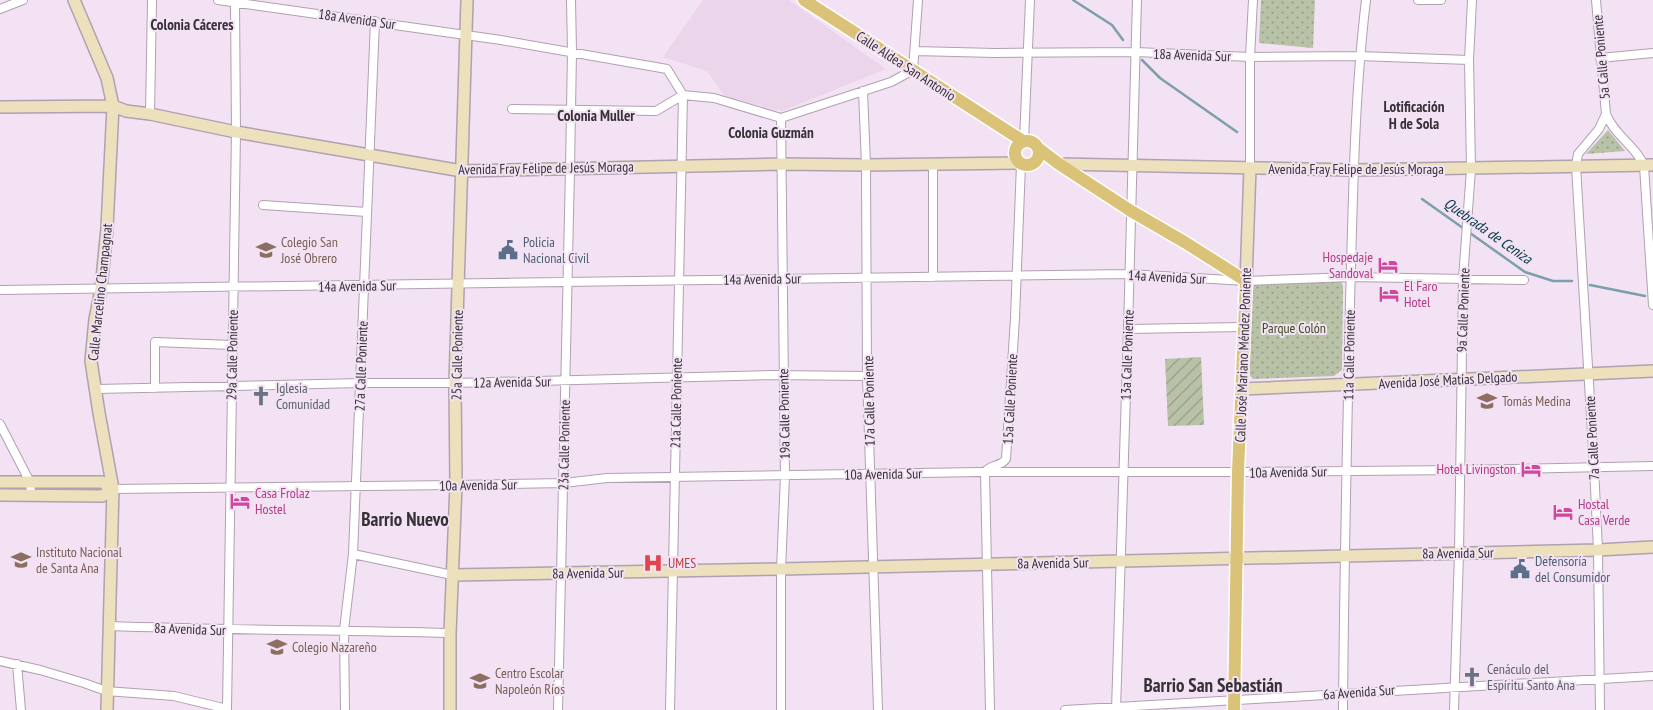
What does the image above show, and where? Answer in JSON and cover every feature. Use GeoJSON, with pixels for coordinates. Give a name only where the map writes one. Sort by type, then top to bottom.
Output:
{"type":"FeatureCollection","features":[{"type":"Feature","properties":{"kind":"main road","name":"Calle Aldea San Antonio"},"geometry":{"type":"LineString","coordinates":[[804,0],[1007,131],[1020,154]]}},
{"type":"Feature","properties":{"kind":"main road"},"geometry":{"type":"LineString","coordinates":[[1020,154],[1038,159],[1038,148],[1131,211],[1246,281]]}},
{"type":"Feature","properties":{"kind":"main road"},"geometry":{"type":"LineString","coordinates":[[1020,154],[1059,164]]}},
{"type":"Feature","properties":{"kind":"main road","name":"Calle José Mariano Méndez Poniente"},"geometry":{"type":"LineString","coordinates":[[1234,705],[1238,472],[1246,281]]}},
{"type":"Feature","properties":{"kind":"street"},"geometry":{"type":"LineString","coordinates":[[0,9],[12,2],[23,0]]}},
{"type":"Feature","properties":{"kind":"street","name":"Calle Marcelino Champagnat"},"geometry":{"type":"LineString","coordinates":[[74,0],[108,78],[113,106],[107,228],[92,350],[92,372],[112,490],[107,710]]}},
{"type":"Feature","properties":{"kind":"street"},"geometry":{"type":"LineString","coordinates":[[150,114],[152,0]]}},
{"type":"Feature","properties":{"kind":"street","name":"18a Avenida Sur"},"geometry":{"type":"LineString","coordinates":[[218,0],[375,21],[572,51],[667,69],[683,95]]}},
{"type":"Feature","properties":{"kind":"street","name":"25a Calle Poniente"},"geometry":{"type":"LineString","coordinates":[[450,710],[450,633],[456,485],[455,383],[467,0]]}},
{"type":"Feature","properties":{"kind":"street","name":"23a Calle Poniente"},"geometry":{"type":"LineString","coordinates":[[558,710],[570,170],[571,0]]}},
{"type":"Feature","properties":{"kind":"street"},"geometry":{"type":"LineString","coordinates":[[512,109],[656,112],[683,95],[714,98],[781,118],[891,82],[913,70],[918,0]]}},
{"type":"Feature","properties":{"kind":"street","name":"15a Calle Poniente"},"geometry":{"type":"LineString","coordinates":[[985,472],[987,468],[1003,463],[1006,459],[1016,276],[1020,154],[1029,52],[1030,0]]}},
{"type":"Feature","properties":{"kind":"street","name":"13a Calle Poniente"},"geometry":{"type":"LineString","coordinates":[[1116,709],[1137,0]]}},
{"type":"Feature","properties":{"kind":"street","name":"Calle José Mariano Méndez Poniente"},"geometry":{"type":"LineString","coordinates":[[1246,281],[1250,168],[1250,57],[1253,0]]}},
{"type":"Feature","properties":{"kind":"street","name":"11a Calle Poniente"},"geometry":{"type":"LineString","coordinates":[[1343,710],[1344,555],[1354,170],[1359,56],[1366,0]]}},
{"type":"Feature","properties":{"kind":"street"},"geometry":{"type":"LineString","coordinates":[[1419,0],[1442,0]]}},
{"type":"Feature","properties":{"kind":"street","name":"9a Calle Poniente"},"geometry":{"type":"LineString","coordinates":[[1454,710],[1459,553],[1463,279],[1471,169],[1469,60],[1472,0]]}},
{"type":"Feature","properties":{"kind":"street","name":"5a Calle Poniente"},"geometry":{"type":"LineString","coordinates":[[1596,0],[1606,114],[1613,128],[1649,166]]}},
{"type":"Feature","properties":{"kind":"street","name":"29a Calle Poniente"},"geometry":{"type":"LineString","coordinates":[[228,709],[236,132],[235,1]]}},
{"type":"Feature","properties":{"kind":"street","name":"27a Calle Poniente"},"geometry":{"type":"LineString","coordinates":[[345,710],[344,630],[353,554],[375,21]]}},
{"type":"Feature","properties":{"kind":"street","name":"18a Avenida Sur"},"geometry":{"type":"LineString","coordinates":[[915,51],[1136,52],[1250,57],[1359,56],[1469,60]]}},
{"type":"Feature","properties":{"kind":"street"},"geometry":{"type":"LineString","coordinates":[[1600,58],[1653,53]]}},
{"type":"Feature","properties":{"kind":"street","name":"17a Calle Poniente"},"geometry":{"type":"LineString","coordinates":[[863,91],[866,165],[872,567],[878,710]]}},
{"type":"Feature","properties":{"kind":"street","name":"21a Calle Poniente"},"geometry":{"type":"LineString","coordinates":[[670,710],[683,95]]}},
{"type":"Feature","properties":{"kind":"street","name":"Avenida Fray Felipe de Jesús Moraga"},"geometry":{"type":"LineString","coordinates":[[0,108],[113,106],[236,132],[462,171],[782,164],[866,165],[933,163],[1020,154]]}},
{"type":"Feature","properties":{"kind":"street","name":"5a Calle Poniente"},"geometry":{"type":"LineString","coordinates":[[1576,166],[1578,154],[1599,129],[1606,114]]}},
{"type":"Feature","properties":{"kind":"street","name":"19a Calle Poniente"},"geometry":{"type":"LineString","coordinates":[[781,118],[785,476],[781,570],[781,710]]}},
{"type":"Feature","properties":{"kind":"street"},"geometry":{"type":"LineString","coordinates":[[933,163],[933,277]]}},
{"type":"Feature","properties":{"kind":"street","name":"Avenida Fray Felipe de Jesús Moraga"},"geometry":{"type":"LineString","coordinates":[[1059,164],[1354,170],[1649,166]]}},
{"type":"Feature","properties":{"kind":"street","name":"7a Calle Poniente"},"geometry":{"type":"LineString","coordinates":[[1576,166],[1598,550],[1600,710]]}},
{"type":"Feature","properties":{"kind":"street"},"geometry":{"type":"LineString","coordinates":[[1649,166],[1653,305]]}},
{"type":"Feature","properties":{"kind":"street"},"geometry":{"type":"LineString","coordinates":[[263,205],[367,212]]}},
{"type":"Feature","properties":{"kind":"street","name":"14a Avenida Sur"},"geometry":{"type":"LineString","coordinates":[[0,290],[1129,274],[1246,281],[1351,277],[1524,280]]}},
{"type":"Feature","properties":{"kind":"street"},"geometry":{"type":"LineString","coordinates":[[1128,329],[1243,327]]}},
{"type":"Feature","properties":{"kind":"street"},"geometry":{"type":"LineString","coordinates":[[155,388],[155,342],[232,345]]}},
{"type":"Feature","properties":{"kind":"street","name":"Avenida José Matías Delgado"},"geometry":{"type":"LineString","coordinates":[[1242,389],[1653,371]]}},
{"type":"Feature","properties":{"kind":"street","name":"12a Avenida Sur"},"geometry":{"type":"LineString","coordinates":[[96,389],[360,383],[566,381],[784,375],[868,376]]}},
{"type":"Feature","properties":{"kind":"street"},"geometry":{"type":"LineString","coordinates":[[0,424],[30,482],[31,495]]}},
{"type":"Feature","properties":{"kind":"street","name":"10a Avenida Sur"},"geometry":{"type":"LineString","coordinates":[[112,490],[564,483],[607,478],[985,472],[1238,472],[1653,466]]}},
{"type":"Feature","properties":{"kind":"street"},"geometry":{"type":"LineString","coordinates":[[985,472],[990,710]]}},
{"type":"Feature","properties":{"kind":"street"},"geometry":{"type":"LineString","coordinates":[[0,482],[102,482],[112,490],[102,496],[0,495]]}},
{"type":"Feature","properties":{"kind":"street","name":"8a Avenida Sur"},"geometry":{"type":"LineString","coordinates":[[452,575],[781,570],[1598,550],[1653,547]]}},
{"type":"Feature","properties":{"kind":"street"},"geometry":{"type":"LineString","coordinates":[[353,554],[452,575]]}},
{"type":"Feature","properties":{"kind":"street","name":"8a Avenida Sur"},"geometry":{"type":"LineString","coordinates":[[109,626],[228,630],[344,630],[450,633]]}},
{"type":"Feature","properties":{"kind":"street"},"geometry":{"type":"LineString","coordinates":[[0,660],[84,682],[106,691],[174,696],[228,709]]}},
{"type":"Feature","properties":{"kind":"street"},"geometry":{"type":"LineString","coordinates":[[17,664],[21,710]]}},
{"type":"Feature","properties":{"kind":"street","name":"6a Avenida Sur"},"geometry":{"type":"LineString","coordinates":[[1065,710],[1234,705],[1343,693],[1653,676]]}},
{"type":"Feature","properties":{"kind":"shaded area"},"geometry":{"type":"Polygon","coordinates":[[[703,0],[789,0],[886,69],[782,111],[726,98],[707,71],[663,57],[703,0]]]}},
{"type":"Feature","properties":{"kind":"green space"},"geometry":{"type":"Polygon","coordinates":[[[1261,0],[1315,0],[1313,48],[1259,43],[1261,0]]]}},
{"type":"Feature","properties":{"kind":"green space"},"geometry":{"type":"Polygon","coordinates":[[[1608,130],[1625,151],[1586,154],[1608,130]]]}},
{"type":"Feature","properties":{"kind":"green space","name":"Parque Colón"},"geometry":{"type":"Polygon","coordinates":[[[1254,280],[1340,280],[1343,286],[1342,370],[1334,376],[1253,379],[1245,370],[1247,285],[1254,280]]]}},
{"type":"Feature","properties":{"kind":"green space"},"geometry":{"type":"Polygon","coordinates":[[[1201,357],[1204,425],[1168,426],[1165,359],[1201,357]]]}},
{"type":"Feature","properties":{"kind":"waterway","name":"Quebrada de Ceniza"},"geometry":{"type":"LineString","coordinates":[[1073,0],[1112,25],[1123,40]]}},
{"type":"Feature","properties":{"kind":"waterway","name":"Quebrada de Ceniza"},"geometry":{"type":"LineString","coordinates":[[1142,60],[1160,78],[1237,132]]}},
{"type":"Feature","properties":{"kind":"waterway","name":"Quebrada de Ceniza"},"geometry":{"type":"LineString","coordinates":[[1422,199],[1525,272],[1553,281],[1572,281]]}},
{"type":"Feature","properties":{"kind":"waterway","name":"Quebrada de Ceniza"},"geometry":{"type":"LineString","coordinates":[[1590,285],[1645,296]]}},
{"type":"Feature","properties":{"kind":"place","name":"Colegio San José Obrero"},"geometry":{"type":"Point","coordinates":[266,250]}},
{"type":"Feature","properties":{"kind":"place","name":"Policia Nacional Civil"},"geometry":{"type":"Point","coordinates":[508,250]}},
{"type":"Feature","properties":{"kind":"place","name":"Hospedaje Sandoval"},"geometry":{"type":"Point","coordinates":[1388,265]}},
{"type":"Feature","properties":{"kind":"place","name":"El Faro Hotel"},"geometry":{"type":"Point","coordinates":[1389,294]}},
{"type":"Feature","properties":{"kind":"place","name":"Iglesia Comunidad"},"geometry":{"type":"Point","coordinates":[261,396]}},
{"type":"Feature","properties":{"kind":"place","name":"Tomás Medina"},"geometry":{"type":"Point","coordinates":[1487,401]}},
{"type":"Feature","properties":{"kind":"place","name":"Hotel Livingston"},"geometry":{"type":"Point","coordinates":[1531,469]}},
{"type":"Feature","properties":{"kind":"place","name":"Casa Frolaz Hostel"},"geometry":{"type":"Point","coordinates":[240,501]}},
{"type":"Feature","properties":{"kind":"place","name":"Hostal Casa Verde"},"geometry":{"type":"Point","coordinates":[1563,512]}},
{"type":"Feature","properties":{"kind":"place","name":"Instituto Nacional de Santa Ana"},"geometry":{"type":"Point","coordinates":[21,560]}},
{"type":"Feature","properties":{"kind":"place","name":"UMES"},"geometry":{"type":"Point","coordinates":[653,563]}},
{"type":"Feature","properties":{"kind":"place","name":"Defensoría del Consumidor"},"geometry":{"type":"Point","coordinates":[1520,569]}},
{"type":"Feature","properties":{"kind":"place","name":"Colegio Nazareño"},"geometry":{"type":"Point","coordinates":[277,647]}},
{"type":"Feature","properties":{"kind":"place","name":"Cenáculo del Espíritu Santo Ana"},"geometry":{"type":"Point","coordinates":[1472,677]}},
{"type":"Feature","properties":{"kind":"place","name":"Centro Escolar Napoleón Ríos"},"geometry":{"type":"Point","coordinates":[480,681]}},
{"type":"Feature","properties":{"kind":"district","name":"Colonia Cáceres"},"geometry":{"type":"Point","coordinates":[192,25]}},
{"type":"Feature","properties":{"kind":"district","name":"Colonia Muller"},"geometry":{"type":"Point","coordinates":[596,116]}},
{"type":"Feature","properties":{"kind":"district","name":"Lotificación H de Sola"},"geometry":{"type":"Point","coordinates":[1414,116]}},
{"type":"Feature","properties":{"kind":"district","name":"Colonia Guzmán"},"geometry":{"type":"Point","coordinates":[771,133]}},
{"type":"Feature","properties":{"kind":"district","name":"Barrio Nuevo"},"geometry":{"type":"Point","coordinates":[405,519]}},
{"type":"Feature","properties":{"kind":"district","name":"Barrio San Sebastián"},"geometry":{"type":"Point","coordinates":[1213,685]}}]}
